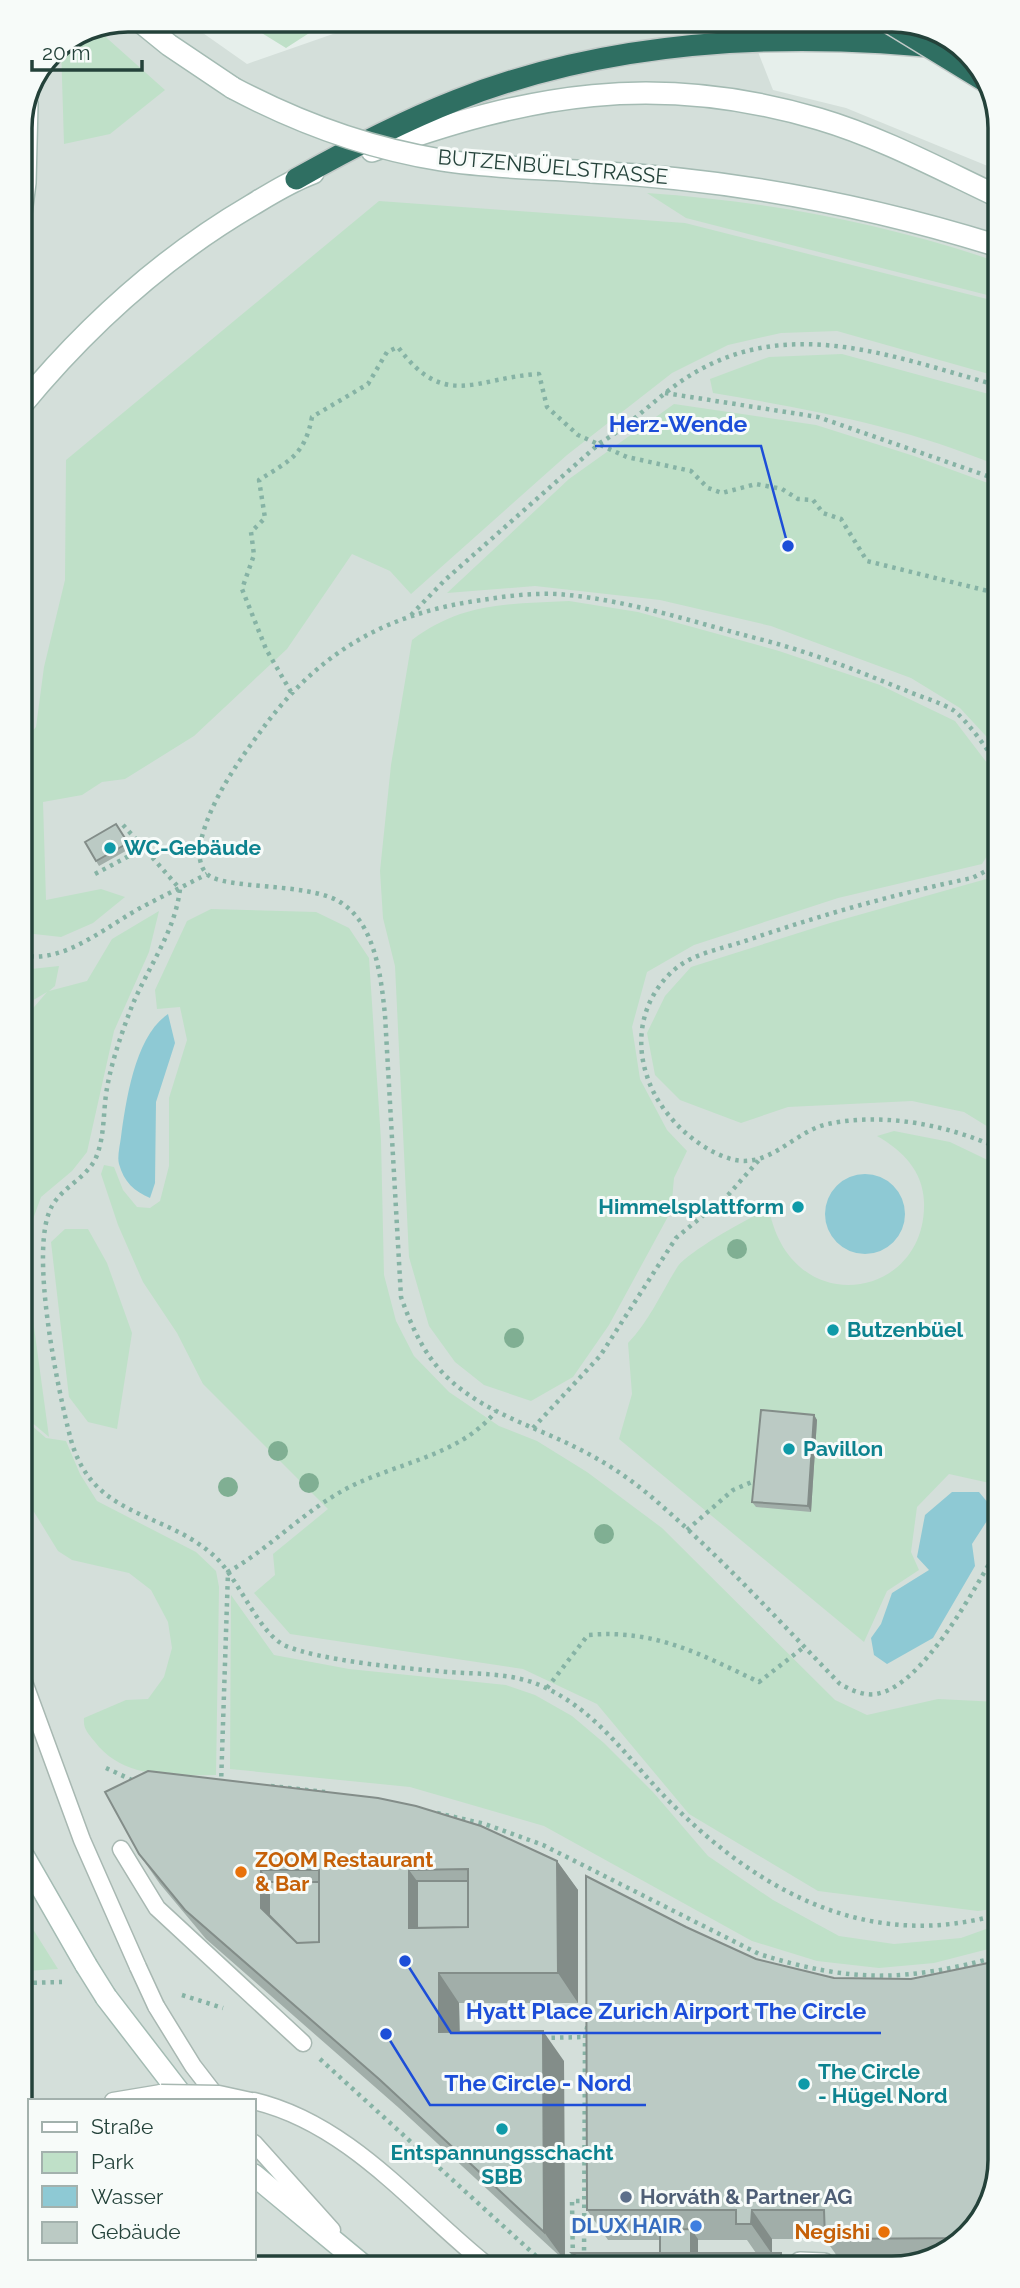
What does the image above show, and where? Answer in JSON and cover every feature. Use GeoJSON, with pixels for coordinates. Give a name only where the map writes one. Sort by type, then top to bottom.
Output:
{"type":"FeatureCollection","features":[{"type":"Feature","properties":{"kind":"highway"},"geometry":{"type":"LineString","coordinates":[[908,33],[971,72]]}},
{"type":"Feature","properties":{"kind":"highway"},"geometry":{"type":"LineString","coordinates":[[296,179],[405,121],[460,99],[555,70],[616,56],[703,46],[793,40],[861,40],[947,48]]}},
{"type":"Feature","properties":{"kind":"main road","name":"BUTZENBÜELSTRASSE"},"geometry":{"type":"LineString","coordinates":[[153,31],[198,66],[233,88],[327,131],[411,154],[456,161],[748,186],[859,208],[988,243]]}},
{"type":"Feature","properties":{"kind":"main road"},"geometry":{"type":"LineString","coordinates":[[32,394],[72,349],[141,284],[222,222],[296,179],[439,127],[518,105],[561,97],[658,93],[741,101],[820,119],[903,152],[988,192]]}},
{"type":"Feature","properties":{"kind":"main road"},"geometry":{"type":"LineString","coordinates":[[31,1871],[106,1997],[184,2099]]}},
{"type":"Feature","properties":{"kind":"main road"},"geometry":{"type":"LineString","coordinates":[[256,2177],[353,2256]]}},
{"type":"Feature","properties":{"kind":"lane"},"geometry":{"type":"LineString","coordinates":[[31,1702],[82,1840],[156,2006],[193,2066],[218,2099]]}},
{"type":"Feature","properties":{"kind":"lane"},"geometry":{"type":"LineString","coordinates":[[121,1849],[157,1908],[303,2043]]}},
{"type":"Feature","properties":{"kind":"lane"},"geometry":{"type":"LineString","coordinates":[[121,2099],[138,2095],[191,2092],[239,2099]]}},
{"type":"Feature","properties":{"kind":"lane"},"geometry":{"type":"LineString","coordinates":[[256,2102],[311,2122],[341,2139],[476,2256]]}},
{"type":"Feature","properties":{"kind":"lane"},"geometry":{"type":"LineString","coordinates":[[256,2145],[357,2256]]}},
{"type":"Feature","properties":{"kind":"path"},"geometry":{"type":"LineString","coordinates":[[410,616],[475,553],[600,443],[622,430],[664,393],[697,371],[733,356],[777,346],[818,343],[857,347],[988,383]]}},
{"type":"Feature","properties":{"kind":"path"},"geometry":{"type":"LineString","coordinates":[[291,692],[265,649],[242,589],[254,555],[251,532],[265,518],[259,480],[299,455],[309,433],[312,417],[368,384],[387,352],[398,347],[414,369],[452,386],[467,388],[514,375],[539,374],[547,407],[578,435],[627,457],[691,471],[708,488],[722,493],[756,484],[782,489],[798,499],[813,500],[823,513],[841,519],[867,561],[988,591]]}},
{"type":"Feature","properties":{"kind":"path"},"geometry":{"type":"LineString","coordinates":[[664,393],[818,417],[988,476]]}},
{"type":"Feature","properties":{"kind":"path"},"geometry":{"type":"LineString","coordinates":[[988,753],[955,711],[818,654],[626,605],[556,594],[510,596],[436,607],[410,616],[363,636],[323,662],[291,692],[245,752],[210,814],[199,847],[201,863],[207,874],[223,883],[254,884],[321,894],[349,909],[369,938],[382,987],[385,1015],[401,1297],[413,1331],[448,1379],[496,1411],[533,1427],[620,1473],[687,1530],[840,1684],[856,1692],[876,1694],[902,1684],[945,1633],[988,1565]]}},
{"type":"Feature","properties":{"kind":"path"},"geometry":{"type":"LineString","coordinates":[[123,825],[180,889],[177,914],[134,1003],[119,1043],[107,1088],[97,1156],[90,1168],[51,1206],[42,1230],[42,1259],[60,1394],[73,1446],[92,1483],[123,1507],[208,1550],[228,1572],[250,1608],[282,1645],[320,1654],[436,1671],[511,1676],[547,1688],[599,1722],[676,1808],[730,1855],[782,1891],[811,1906],[878,1922],[939,1926],[988,1916]]}},
{"type":"Feature","properties":{"kind":"path"},"geometry":{"type":"LineString","coordinates":[[94,874],[144,848]]}},
{"type":"Feature","properties":{"kind":"path"},"geometry":{"type":"LineString","coordinates":[[760,1159],[733,1160],[707,1149],[678,1125],[659,1100],[642,1063],[640,1040],[643,1015],[657,990],[674,970],[695,958],[823,915],[972,878],[988,870]]}},
{"type":"Feature","properties":{"kind":"path"},"geometry":{"type":"LineString","coordinates":[[32,956],[42,957],[96,938],[142,907],[207,874]]}},
{"type":"Feature","properties":{"kind":"path"},"geometry":{"type":"LineString","coordinates":[[533,1427],[600,1356],[676,1238],[729,1194],[760,1159],[826,1124],[874,1119],[962,1132],[988,1144]]}},
{"type":"Feature","properties":{"kind":"path"},"geometry":{"type":"LineString","coordinates":[[826,1124],[828,1132]]}},
{"type":"Feature","properties":{"kind":"path"},"geometry":{"type":"LineString","coordinates":[[228,1572],[251,1559],[336,1494],[383,1472],[455,1445],[478,1430],[496,1411]]}},
{"type":"Feature","properties":{"kind":"path"},"geometry":{"type":"LineString","coordinates":[[687,1530],[733,1490],[759,1479]]}},
{"type":"Feature","properties":{"kind":"path"},"geometry":{"type":"LineString","coordinates":[[221,1786],[228,1572]]}},
{"type":"Feature","properties":{"kind":"path"},"geometry":{"type":"LineString","coordinates":[[547,1688],[588,1634],[619,1632],[653,1637],[759,1682],[804,1647]]}},
{"type":"Feature","properties":{"kind":"path"},"geometry":{"type":"LineString","coordinates":[[106,1768],[142,1782]]}},
{"type":"Feature","properties":{"kind":"path"},"geometry":{"type":"LineString","coordinates":[[208,1786],[235,1786]]}},
{"type":"Feature","properties":{"kind":"path"},"geometry":{"type":"LineString","coordinates":[[263,1786],[335,1793]]}},
{"type":"Feature","properties":{"kind":"path"},"geometry":{"type":"LineString","coordinates":[[435,1812],[485,1824],[543,1845],[593,1867],[725,1938],[759,1954],[796,1965],[877,1977],[912,1976],[988,1959]]}},
{"type":"Feature","properties":{"kind":"path"},"geometry":{"type":"LineString","coordinates":[[593,1867],[593,1877]]}},
{"type":"Feature","properties":{"kind":"path"},"geometry":{"type":"LineString","coordinates":[[584,2256],[584,2037],[590,2013]]}},
{"type":"Feature","properties":{"kind":"path"},"geometry":{"type":"LineString","coordinates":[[529,2038],[584,2037]]}},
{"type":"Feature","properties":{"kind":"path"},"geometry":{"type":"LineString","coordinates":[[303,2043],[536,2256]]}},
{"type":"Feature","properties":{"kind":"path"},"geometry":{"type":"LineString","coordinates":[[573,2256],[572,2201],[583,2201]]}},
{"type":"Feature","properties":{"kind":"shaded area"},"geometry":{"type":"Polygon","coordinates":[[[127,31],[200,31],[247,64],[341,31],[750,32],[773,90],[846,108],[988,166],[988,2173],[983,2192],[965,2224],[951,2237],[935,2247],[905,2256],[256,2256],[256,2099],[31,2099],[32,121],[35,102],[41,85],[64,55],[79,44],[96,37],[127,31]]]}},
{"type":"Feature","properties":{"kind":"green space"},"geometry":{"type":"Polygon","coordinates":[[[259,31],[312,31],[286,48],[259,31]]]}},
{"type":"Feature","properties":{"kind":"green space"},"geometry":{"type":"Polygon","coordinates":[[[103,35],[165,90],[110,134],[64,144],[61,58],[79,44],[103,35]]]}},
{"type":"Feature","properties":{"kind":"green space"},"geometry":{"type":"Polygon","coordinates":[[[647,193],[779,208],[867,225],[953,247],[988,259],[988,295],[686,218],[647,193]]]}},
{"type":"Feature","properties":{"kind":"green space"},"geometry":{"type":"Polygon","coordinates":[[[379,201],[685,223],[988,299],[988,374],[837,331],[781,333],[728,345],[672,373],[567,455],[411,594],[390,571],[352,554],[287,649],[194,736],[125,779],[102,782],[82,795],[43,802],[46,900],[101,889],[125,897],[93,923],[61,937],[32,934],[32,732],[36,727],[44,667],[65,580],[66,460],[379,201]]]}},
{"type":"Feature","properties":{"kind":"green space"},"geometry":{"type":"Polygon","coordinates":[[[842,354],[988,394],[988,462],[927,440],[857,421],[713,393],[710,379],[769,357],[842,354]]]}},
{"type":"Feature","properties":{"kind":"green space"},"geometry":{"type":"Polygon","coordinates":[[[674,404],[816,425],[988,483],[988,738],[960,708],[911,678],[771,626],[660,600],[535,586],[447,593],[569,479],[674,404]]]}},
{"type":"Feature","properties":{"kind":"green space"},"geometry":{"type":"Polygon","coordinates":[[[569,601],[638,612],[779,651],[880,685],[955,721],[988,764],[988,854],[982,864],[838,898],[694,945],[647,972],[632,1027],[640,1079],[667,1130],[687,1151],[674,1178],[671,1211],[609,1325],[573,1377],[531,1401],[484,1385],[455,1362],[429,1326],[409,1257],[395,966],[383,918],[380,871],[391,765],[412,640],[449,618],[486,607],[569,601]]]}},
{"type":"Feature","properties":{"kind":"green space"},"geometry":{"type":"Polygon","coordinates":[[[988,879],[988,1127],[964,1112],[912,1101],[788,1107],[741,1123],[680,1100],[655,1075],[647,1033],[665,996],[691,967],[830,923],[988,879]]]}},
{"type":"Feature","properties":{"kind":"green space"},"geometry":{"type":"Polygon","coordinates":[[[211,909],[316,912],[349,928],[369,958],[381,1140],[384,1275],[396,1321],[414,1356],[449,1392],[499,1426],[537,1441],[587,1472],[662,1528],[835,1700],[867,1715],[938,1699],[988,1701],[988,1909],[978,1911],[818,1891],[689,1814],[597,1704],[523,1669],[290,1634],[254,1593],[275,1575],[273,1554],[328,1509],[203,1384],[177,1333],[143,1282],[118,1225],[101,1174],[104,1165],[114,1167],[123,1190],[137,1207],[150,1208],[160,1201],[169,1166],[169,1098],[187,1040],[180,1007],[157,1009],[155,990],[187,921],[211,909]]]}},
{"type":"Feature","properties":{"kind":"green space"},"geometry":{"type":"Polygon","coordinates":[[[159,911],[149,952],[114,1031],[87,1152],[72,1171],[41,1197],[31,1223],[32,1010],[47,992],[32,1001],[32,969],[59,966],[55,986],[49,991],[87,981],[112,939],[159,911]]]}},
{"type":"Feature","properties":{"kind":"green space"},"geometry":{"type":"Polygon","coordinates":[[[894,1131],[950,1142],[988,1160],[988,1483],[949,1474],[917,1507],[911,1552],[919,1570],[887,1591],[864,1642],[619,1439],[632,1394],[628,1343],[649,1316],[678,1266],[707,1243],[769,1209],[782,1245],[803,1269],[829,1282],[856,1285],[882,1277],[904,1260],[919,1235],[923,1191],[910,1163],[895,1148],[877,1136],[894,1131]]]}},
{"type":"Feature","properties":{"kind":"green space"},"geometry":{"type":"Polygon","coordinates":[[[65,1229],[88,1229],[107,1263],[132,1333],[117,1429],[88,1422],[69,1397],[51,1242],[65,1229]]]}},
{"type":"Feature","properties":{"kind":"green space"},"geometry":{"type":"Polygon","coordinates":[[[31,1308],[49,1437],[31,1422],[31,1308]]]}},
{"type":"Feature","properties":{"kind":"green space"},"geometry":{"type":"Polygon","coordinates":[[[31,1425],[46,1438],[66,1441],[80,1474],[97,1501],[196,1552],[216,1571],[219,1587],[216,1775],[166,1775],[134,1769],[106,1754],[86,1731],[84,1718],[126,1700],[148,1699],[164,1677],[172,1648],[168,1622],[151,1590],[129,1573],[72,1560],[58,1551],[31,1508],[31,1425]]]}},
{"type":"Feature","properties":{"kind":"green space"},"geometry":{"type":"Polygon","coordinates":[[[231,1595],[274,1655],[349,1669],[506,1685],[535,1695],[572,1716],[604,1743],[653,1792],[708,1856],[773,1900],[839,1936],[894,1944],[961,1938],[988,1928],[988,1949],[934,1963],[879,1968],[817,1961],[752,1941],[544,1826],[410,1787],[230,1769],[231,1595]]]}},
{"type":"Feature","properties":{"kind":"green space"},"geometry":{"type":"Polygon","coordinates":[[[31,1926],[58,1969],[31,1971],[31,1926]]]}},
{"type":"Feature","properties":{"kind":"water"},"geometry":{"type":"Polygon","coordinates":[[[168,1014],[175,1043],[156,1102],[155,1183],[150,1198],[134,1189],[127,1181],[119,1164],[118,1154],[129,1088],[140,1053],[147,1037],[168,1014]]]}},
{"type":"Feature","properties":{"kind":"water"},"geometry":{"type":"Polygon","coordinates":[[[857,1174],[873,1174],[894,1185],[905,1206],[905,1222],[894,1243],[873,1254],[857,1254],[843,1248],[831,1236],[825,1222],[825,1206],[831,1192],[843,1180],[857,1174]]]}},
{"type":"Feature","properties":{"kind":"water"},"geometry":{"type":"Polygon","coordinates":[[[952,1492],[979,1492],[988,1503],[988,1519],[972,1544],[975,1566],[933,1638],[887,1664],[874,1655],[871,1638],[881,1624],[892,1593],[929,1570],[917,1557],[925,1515],[952,1492]]]}},
{"type":"Feature","properties":{"kind":"building","name":"WC-Gebäude"},"geometry":{"type":"Polygon","coordinates":[[[116,824],[128,843],[96,861],[85,842],[116,824]]]}},
{"type":"Feature","properties":{"kind":"building","name":"Pavillon"},"geometry":{"type":"Polygon","coordinates":[[[761,1410],[814,1415],[808,1506],[752,1502],[761,1410]]]}},
{"type":"Feature","properties":{"kind":"building"},"geometry":{"type":"Polygon","coordinates":[[[148,1771],[378,1798],[416,1806],[481,1826],[557,1861],[558,1973],[439,1973],[439,2032],[543,2031],[544,2232],[379,2079],[185,1910],[139,1854],[105,1792],[148,1771]],[[468,1869],[409,1870],[409,1928],[468,1927],[468,1869]],[[261,1870],[261,1908],[297,1943],[319,1942],[319,1870],[261,1870]]]}},
{"type":"Feature","properties":{"kind":"building","name":"The Circle - Hügel Nord"},"geometry":{"type":"Polygon","coordinates":[[[586,1876],[756,1959],[834,1978],[911,1979],[988,1963],[988,2173],[979,2203],[965,2224],[949,2238],[825,2239],[824,2210],[752,2210],[751,2224],[736,2224],[736,2210],[587,2210],[586,1876]]]}},
{"type":"Feature","properties":{"kind":"building"},"geometry":{"type":"Polygon","coordinates":[[[417,1881],[468,1881],[468,1927],[417,1928],[417,1881]]]}},
{"type":"Feature","properties":{"kind":"building"},"geometry":{"type":"Polygon","coordinates":[[[269,1882],[319,1882],[319,1942],[297,1943],[269,1915],[269,1882]]]}},
{"type":"Feature","properties":{"kind":"building"},"geometry":{"type":"Polygon","coordinates":[[[691,2229],[691,2253],[660,2253],[660,2230],[691,2229]]]}},
{"type":"Feature","properties":{"kind":"building"},"geometry":{"type":"Polygon","coordinates":[[[572,2253],[781,2253],[781,2256],[576,2256],[572,2253]]]}},
{"type":"Feature","properties":{"kind":"place","name":"Herz-Wende"},"geometry":{"type":"Point","coordinates":[788,546]}},
{"type":"Feature","properties":{"kind":"place","name":"WC-Gebäude"},"geometry":{"type":"Point","coordinates":[110,848]}},
{"type":"Feature","properties":{"kind":"place","name":"Himmelsplattform"},"geometry":{"type":"Point","coordinates":[798,1207]}},
{"type":"Feature","properties":{"kind":"place","name":"Butzenbüel"},"geometry":{"type":"Point","coordinates":[833,1330]}},
{"type":"Feature","properties":{"kind":"place","name":"Pavillon"},"geometry":{"type":"Point","coordinates":[789,1449]}},
{"type":"Feature","properties":{"kind":"place","name":"ZOOM Restaurant & Bar"},"geometry":{"type":"Point","coordinates":[241,1872]}},
{"type":"Feature","properties":{"kind":"place","name":"Hyatt Place Zurich Airport The Circle"},"geometry":{"type":"Point","coordinates":[405,1961]}},
{"type":"Feature","properties":{"kind":"place","name":"The Circle - Nord"},"geometry":{"type":"Point","coordinates":[386,2034]}},
{"type":"Feature","properties":{"kind":"place","name":"The Circle - Hügel Nord"},"geometry":{"type":"Point","coordinates":[804,2084]}},
{"type":"Feature","properties":{"kind":"place","name":"Entspannungsschacht SBB"},"geometry":{"type":"Point","coordinates":[502,2129]}},
{"type":"Feature","properties":{"kind":"place","name":"Horváth & Partner AG"},"geometry":{"type":"Point","coordinates":[626,2197]}},
{"type":"Feature","properties":{"kind":"place","name":"DLUX HAIR"},"geometry":{"type":"Point","coordinates":[696,2226]}},
{"type":"Feature","properties":{"kind":"place","name":"Negishi"},"geometry":{"type":"Point","coordinates":[884,2232]}}]}
